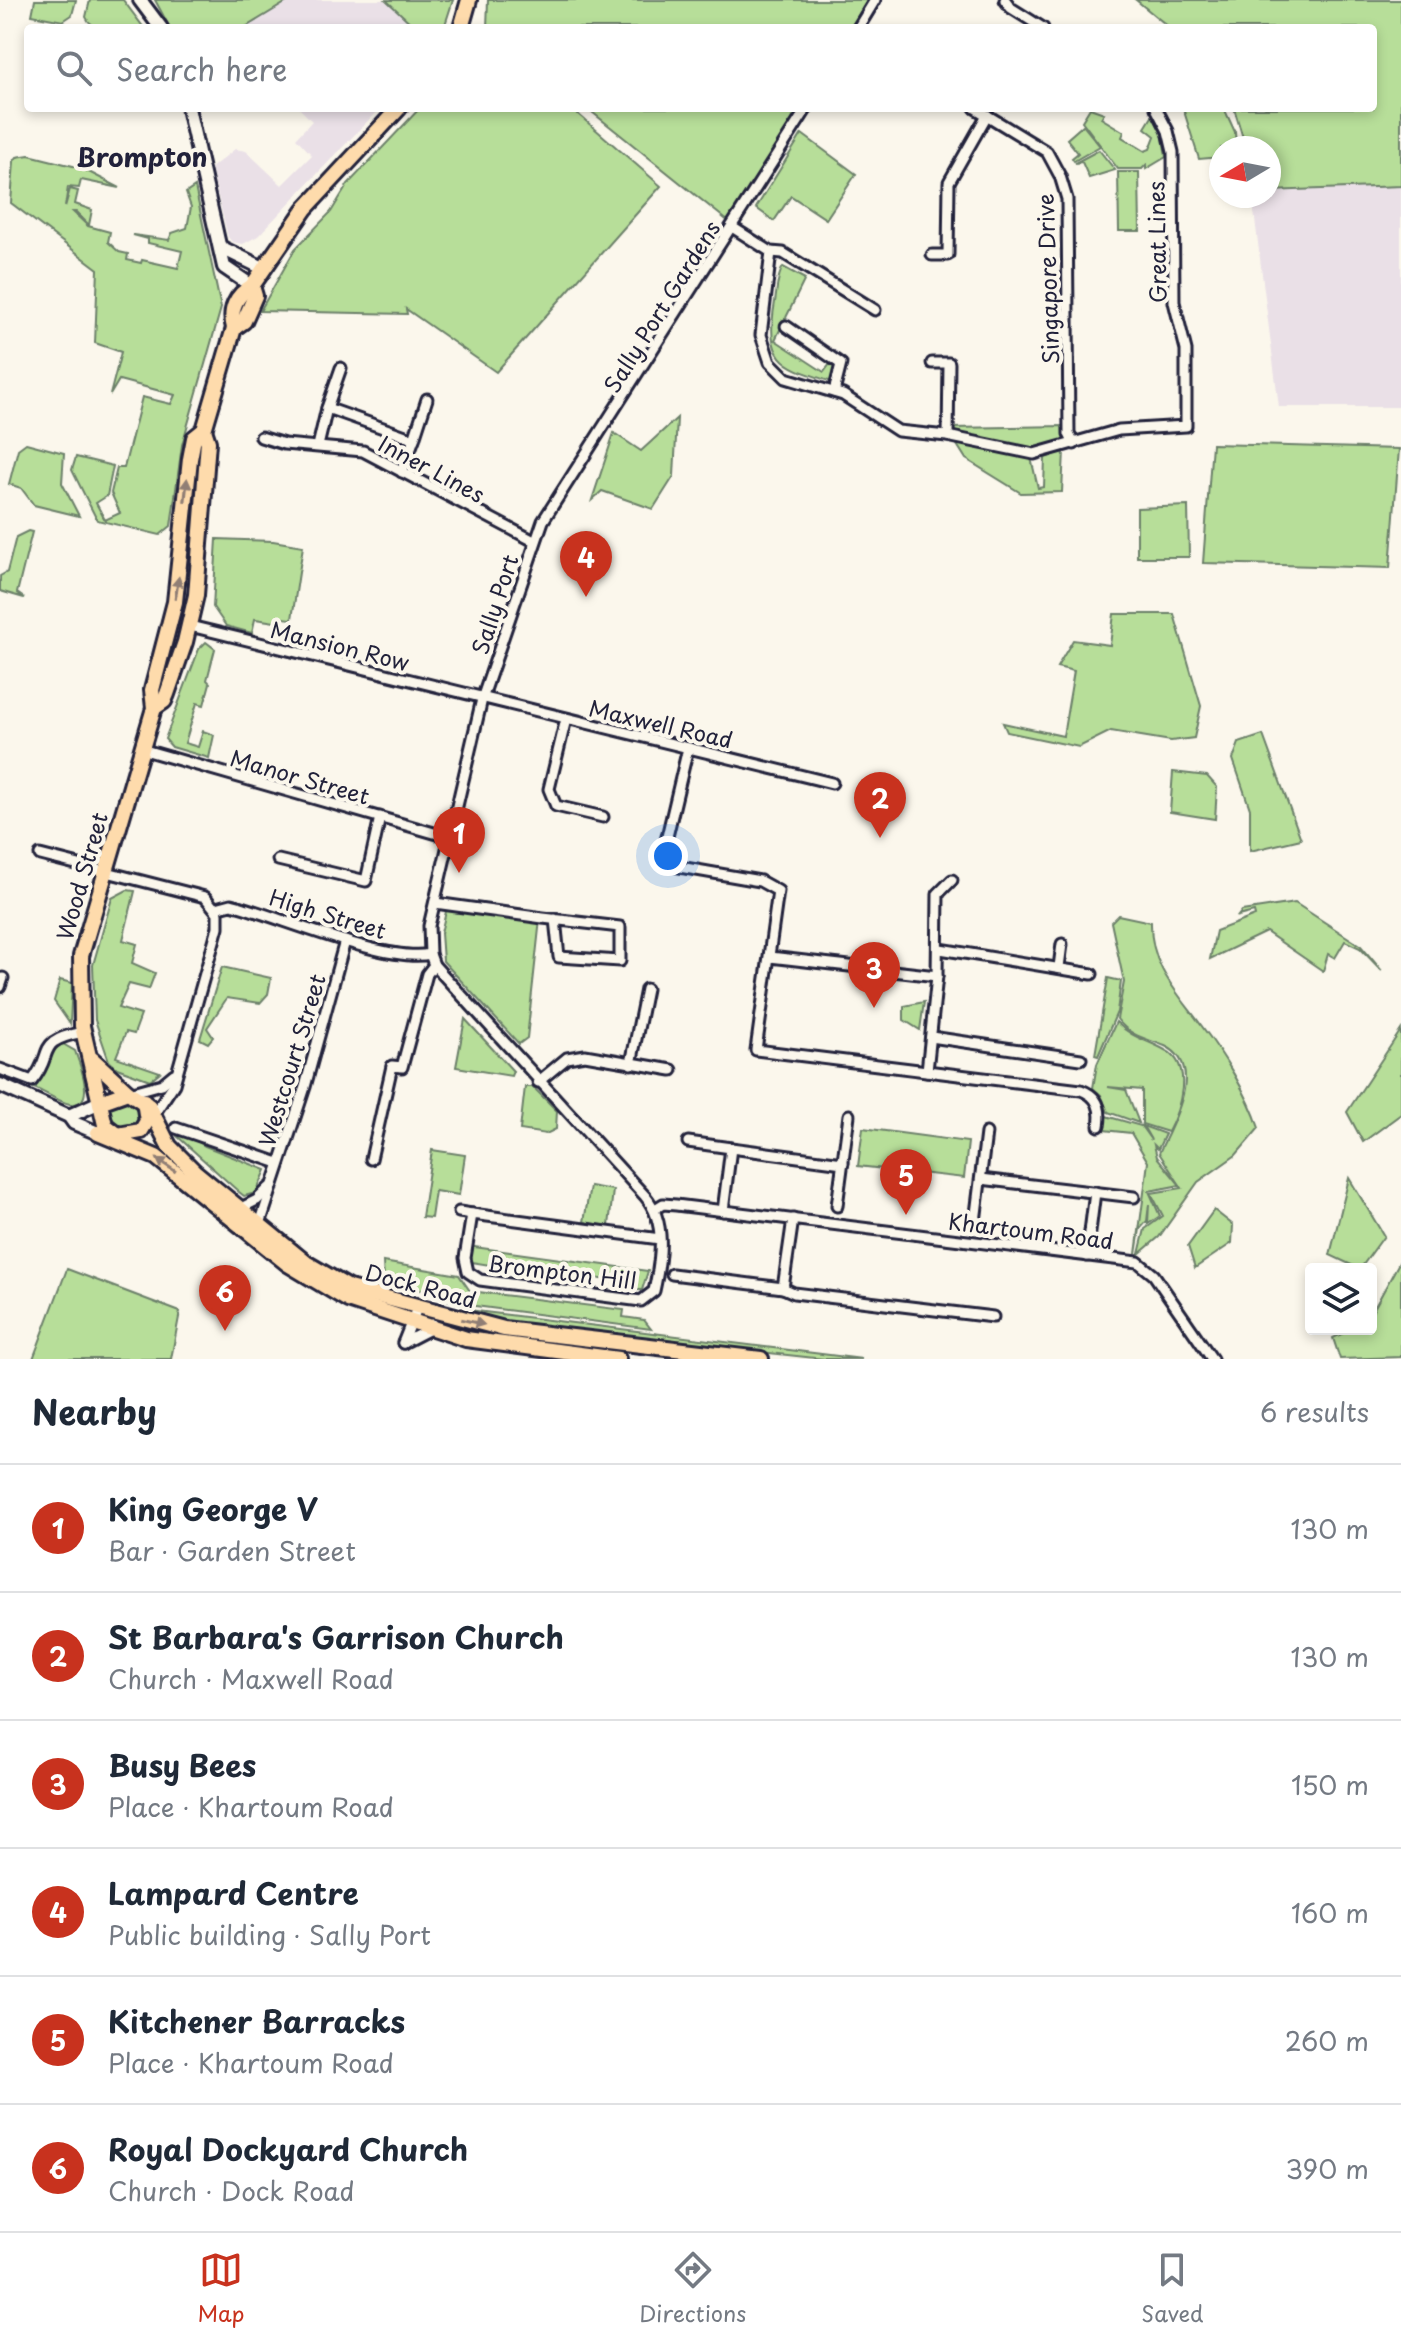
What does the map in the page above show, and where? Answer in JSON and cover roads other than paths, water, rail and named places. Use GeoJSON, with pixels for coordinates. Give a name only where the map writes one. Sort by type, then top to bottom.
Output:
{"type":"FeatureCollection","features":[{"type":"Feature","properties":{"kind":"main road"},"geometry":{"type":"LineString","coordinates":[[140,0],[158,24]]}},
{"type":"Feature","properties":{"kind":"main road"},"geometry":{"type":"LineString","coordinates":[[462,24],[469,0]]}},
{"type":"Feature","properties":{"kind":"main road"},"geometry":{"type":"LineString","coordinates":[[189,112],[224,267],[252,286]]}},
{"type":"Feature","properties":{"kind":"main road","name":"Wood Street"},"geometry":{"type":"LineString","coordinates":[[154,708],[164,701],[190,626],[201,556],[208,442],[204,430],[234,328],[231,316],[240,293],[252,286],[305,209],[395,112]]}},
{"type":"Feature","properties":{"kind":"main road"},"geometry":{"type":"LineString","coordinates":[[220,247],[263,268]]}},
{"type":"Feature","properties":{"kind":"main road","name":"Wood Street"},"geometry":{"type":"LineString","coordinates":[[135,1095],[92,1059],[83,1032],[81,956],[154,708],[152,690],[171,622],[182,555],[188,471],[194,438],[204,430]]}},
{"type":"Feature","properties":{"kind":"main road"},"geometry":{"type":"LineString","coordinates":[[182,555],[201,556]]}},
{"type":"Feature","properties":{"kind":"main road"},"geometry":{"type":"LineString","coordinates":[[171,622],[190,626]]}},
{"type":"Feature","properties":{"kind":"main road","name":"Wood Street"},"geometry":{"type":"LineString","coordinates":[[92,1059],[89,1065],[110,1134]]}},
{"type":"Feature","properties":{"kind":"main road","name":"Dock Road"},"geometry":{"type":"LineString","coordinates":[[0,1085],[69,1116],[74,1123],[110,1134],[172,1168],[247,1232],[318,1285],[361,1306],[466,1339],[618,1359]]}},
{"type":"Feature","properties":{"kind":"main road"},"geometry":{"type":"LineString","coordinates":[[69,1116],[100,1102],[135,1095],[145,1127],[138,1132],[110,1134]]}},
{"type":"Feature","properties":{"kind":"main road","name":"Dock Road"},"geometry":{"type":"LineString","coordinates":[[135,1095],[154,1114],[175,1153],[259,1227],[331,1280],[435,1313],[533,1334],[761,1359]]}},
{"type":"Feature","properties":{"kind":"main road","name":"Dock Road"},"geometry":{"type":"LineString","coordinates":[[110,1134],[135,1147]]}},
{"type":"Feature","properties":{"kind":"street"},"geometry":{"type":"LineString","coordinates":[[860,24],[875,0]]}},
{"type":"Feature","properties":{"kind":"street"},"geometry":{"type":"LineString","coordinates":[[1005,0],[1023,21],[1032,24]]}},
{"type":"Feature","properties":{"kind":"street","name":"Sally Port Gardens"},"geometry":{"type":"LineString","coordinates":[[543,521],[804,112]]}},
{"type":"Feature","properties":{"kind":"street","name":"Singapore Drive"},"geometry":{"type":"LineString","coordinates":[[982,112],[1047,152],[1060,176],[1067,199],[1069,436],[1074,444]]}},
{"type":"Feature","properties":{"kind":"street","name":"Great Lines"},"geometry":{"type":"LineString","coordinates":[[1074,444],[1123,429],[1186,426],[1186,350],[1174,302],[1173,150],[1158,112]]}},
{"type":"Feature","properties":{"kind":"street"},"geometry":{"type":"LineString","coordinates":[[932,255],[948,255],[950,180],[987,115]]}},
{"type":"Feature","properties":{"kind":"street"},"geometry":{"type":"LineString","coordinates":[[732,227],[771,252],[783,253],[875,310]]}},
{"type":"Feature","properties":{"kind":"street"},"geometry":{"type":"LineString","coordinates":[[771,252],[761,335],[765,353],[786,378],[834,392],[900,432],[948,436],[1027,454],[1048,452],[1074,444]]}},
{"type":"Feature","properties":{"kind":"street"},"geometry":{"type":"LineString","coordinates":[[786,326],[841,364],[834,392]]}},
{"type":"Feature","properties":{"kind":"street"},"geometry":{"type":"LineString","coordinates":[[932,363],[954,363],[948,436]]}},
{"type":"Feature","properties":{"kind":"street"},"geometry":{"type":"LineString","coordinates":[[318,446],[341,368]]}},
{"type":"Feature","properties":{"kind":"street"},"geometry":{"type":"LineString","coordinates":[[402,472],[427,399]]}},
{"type":"Feature","properties":{"kind":"street"},"geometry":{"type":"LineString","coordinates":[[327,408],[414,439]]}},
{"type":"Feature","properties":{"kind":"street","name":"Inner Lines"},"geometry":{"type":"LineString","coordinates":[[261,437],[284,444],[363,451],[534,541]]}},
{"type":"Feature","properties":{"kind":"street","name":"Sally Port"},"geometry":{"type":"LineString","coordinates":[[430,954],[429,926],[482,699],[543,521]]}},
{"type":"Feature","properties":{"kind":"street","name":"Mansion Row"},"geometry":{"type":"LineString","coordinates":[[190,626],[482,699]]}},
{"type":"Feature","properties":{"kind":"street","name":"Maxwell Road"},"geometry":{"type":"LineString","coordinates":[[482,699],[832,783]]}},
{"type":"Feature","properties":{"kind":"street"},"geometry":{"type":"LineString","coordinates":[[566,719],[549,789],[556,806],[603,817]]}},
{"type":"Feature","properties":{"kind":"street"},"geometry":{"type":"LineString","coordinates":[[688,748],[666,841],[667,863],[673,868],[773,886],[778,891],[756,1050],[1084,1091],[1099,1107],[1099,1126]]}},
{"type":"Feature","properties":{"kind":"street","name":"Manor Street"},"geometry":{"type":"LineString","coordinates":[[141,749],[448,837]]}},
{"type":"Feature","properties":{"kind":"street"},"geometry":{"type":"LineString","coordinates":[[278,860],[366,881],[380,817]]}},
{"type":"Feature","properties":{"kind":"street"},"geometry":{"type":"LineString","coordinates":[[40,855],[205,897],[216,908],[218,927],[174,1074],[174,1084],[154,1114]]}},
{"type":"Feature","properties":{"kind":"street"},"geometry":{"type":"LineString","coordinates":[[927,1071],[940,949],[938,894],[952,880]]}},
{"type":"Feature","properties":{"kind":"street"},"geometry":{"type":"LineString","coordinates":[[435,903],[620,927],[620,961],[559,957],[555,919]]}},
{"type":"Feature","properties":{"kind":"street","name":"High Street"},"geometry":{"type":"LineString","coordinates":[[216,908],[231,904],[270,914],[345,941],[411,955],[430,954]]}},
{"type":"Feature","properties":{"kind":"street","name":"Westcourt Street"},"geometry":{"type":"LineString","coordinates":[[259,1227],[269,1188],[305,1087],[345,941]]}},
{"type":"Feature","properties":{"kind":"street"},"geometry":{"type":"LineString","coordinates":[[1059,967],[1062,944]]}},
{"type":"Feature","properties":{"kind":"street"},"geometry":{"type":"LineString","coordinates":[[940,949],[1092,974]]}},
{"type":"Feature","properties":{"kind":"street"},"geometry":{"type":"LineString","coordinates":[[430,954],[434,965],[655,1209]]}},
{"type":"Feature","properties":{"kind":"street"},"geometry":{"type":"LineString","coordinates":[[770,957],[937,976]]}},
{"type":"Feature","properties":{"kind":"street"},"geometry":{"type":"LineString","coordinates":[[371,1159],[392,1066],[402,1067],[427,974],[434,965]]}},
{"type":"Feature","properties":{"kind":"street"},"geometry":{"type":"LineString","coordinates":[[631,1064],[646,989]]}},
{"type":"Feature","properties":{"kind":"street"},"geometry":{"type":"LineString","coordinates":[[0,1069],[32,1081],[50,1044],[59,1037],[83,1032]]}},
{"type":"Feature","properties":{"kind":"street"},"geometry":{"type":"LineString","coordinates":[[931,1037],[1081,1059]]}},
{"type":"Feature","properties":{"kind":"street"},"geometry":{"type":"LineString","coordinates":[[538,1082],[567,1058],[585,1055],[672,1070]]}},
{"type":"Feature","properties":{"kind":"street"},"geometry":{"type":"LineString","coordinates":[[135,1095],[159,1085],[174,1074]]}},
{"type":"Feature","properties":{"kind":"street"},"geometry":{"type":"LineString","coordinates":[[837,1206],[849,1115]]}},
{"type":"Feature","properties":{"kind":"street"},"geometry":{"type":"LineString","coordinates":[[176,1128],[279,1163]]}},
{"type":"Feature","properties":{"kind":"street"},"geometry":{"type":"LineString","coordinates":[[975,1222],[986,1133]]}},
{"type":"Feature","properties":{"kind":"street"},"geometry":{"type":"LineString","coordinates":[[688,1142],[843,1163]]}},
{"type":"Feature","properties":{"kind":"street"},"geometry":{"type":"LineString","coordinates":[[723,1211],[731,1148]]}},
{"type":"Feature","properties":{"kind":"street"},"geometry":{"type":"LineString","coordinates":[[981,1179],[1134,1197]]}},
{"type":"Feature","properties":{"kind":"street"},"geometry":{"type":"LineString","coordinates":[[239,1209],[257,1200],[269,1188]]}},
{"type":"Feature","properties":{"kind":"street"},"geometry":{"type":"LineString","coordinates":[[1087,1256],[1095,1192]]}},
{"type":"Feature","properties":{"kind":"street","name":"Khartoum Road"},"geometry":{"type":"LineString","coordinates":[[655,1209],[665,1204],[1087,1256],[1145,1266],[1212,1359]]}},
{"type":"Feature","properties":{"kind":"street","name":"Brompton Hill"},"geometry":{"type":"LineString","coordinates":[[655,1209],[660,1239],[654,1291],[641,1301],[631,1302],[473,1277],[465,1258],[472,1214],[660,1239]]}},
{"type":"Feature","properties":{"kind":"street"},"geometry":{"type":"LineString","coordinates":[[459,1212],[472,1214]]}},
{"type":"Feature","properties":{"kind":"street"},"geometry":{"type":"LineString","coordinates":[[783,1288],[793,1219]]}},
{"type":"Feature","properties":{"kind":"street"},"geometry":{"type":"LineString","coordinates":[[672,1274],[783,1288],[794,1293],[993,1317]]}},
{"type":"Feature","properties":{"kind":"street"},"geometry":{"type":"LineString","coordinates":[[417,1308],[403,1343],[430,1329],[435,1313]]}},
{"type":"Feature","properties":{"kind":"place","name":"Lampard Centre"},"geometry":{"type":"Point","coordinates":[586,597]}},
{"type":"Feature","properties":{"kind":"place","name":"St Barbara's Garrison Church"},"geometry":{"type":"Point","coordinates":[880,838]}},
{"type":"Feature","properties":{"kind":"place","name":"King George V"},"geometry":{"type":"Point","coordinates":[459,873]}},
{"type":"Feature","properties":{"kind":"place","name":"Busy Bees"},"geometry":{"type":"Point","coordinates":[874,1008]}},
{"type":"Feature","properties":{"kind":"place","name":"Kitchener Barracks"},"geometry":{"type":"Point","coordinates":[906,1215]}},
{"type":"Feature","properties":{"kind":"place","name":"Royal Dockyard Church"},"geometry":{"type":"Point","coordinates":[225,1331]}},
{"type":"Feature","properties":{"kind":"district","name":"Brompton"},"geometry":{"type":"Point","coordinates":[142,156]}}]}
